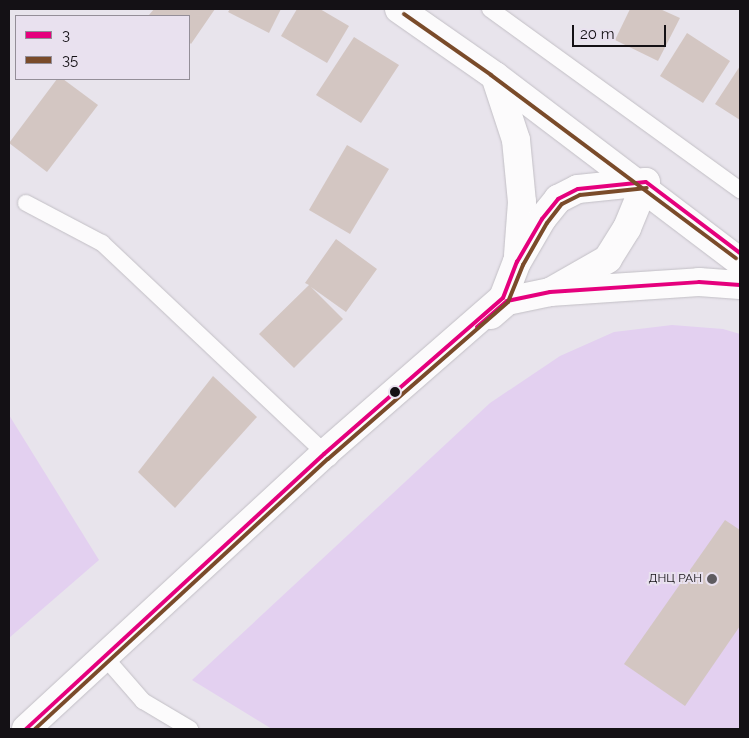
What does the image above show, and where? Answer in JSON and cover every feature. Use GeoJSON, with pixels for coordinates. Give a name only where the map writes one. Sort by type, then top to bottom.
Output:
{"type":"FeatureCollection","features":[{"type":"Feature","properties":{"kind":"main road"},"geometry":{"type":"LineString","coordinates":[[399,9],[740,253]]}},
{"type":"Feature","properties":{"kind":"main road"},"geometry":{"type":"LineString","coordinates":[[408,9],[496,70],[740,262]]}},
{"type":"Feature","properties":{"kind":"main road"},"geometry":{"type":"LineString","coordinates":[[495,76],[516,140],[522,202],[517,262]]}},
{"type":"Feature","properties":{"kind":"main road"},"geometry":{"type":"LineString","coordinates":[[26,729],[503,298],[517,262],[542,219],[558,199],[578,189],[642,184]]}},
{"type":"Feature","properties":{"kind":"main road"},"geometry":{"type":"LineString","coordinates":[[550,292],[608,259],[627,228],[642,184]]}},
{"type":"Feature","properties":{"kind":"main road"},"geometry":{"type":"LineString","coordinates":[[35,729],[109,662],[327,456],[507,301],[550,292],[699,282],[740,285]]}},
{"type":"Feature","properties":{"kind":"lane"},"geometry":{"type":"LineString","coordinates":[[490,9],[740,190]]}},
{"type":"Feature","properties":{"kind":"lane"},"geometry":{"type":"LineString","coordinates":[[26,203],[102,243],[327,456]]}},
{"type":"Feature","properties":{"kind":"lane"},"geometry":{"type":"LineString","coordinates":[[109,662],[143,701],[190,729]]}},
{"type":"Feature","properties":{"kind":"shaded area"},"geometry":{"type":"Polygon","coordinates":[[[672,325],[723,329],[740,334],[740,729],[272,729],[192,680],[490,403],[560,356],[614,332],[672,325]]]}},
{"type":"Feature","properties":{"kind":"shaded area"},"geometry":{"type":"Polygon","coordinates":[[[9,415],[99,560],[9,638],[9,415]]]}},
{"type":"Feature","properties":{"kind":"building"},"geometry":{"type":"Polygon","coordinates":[[[154,9],[215,9],[191,44],[190,15],[149,15],[154,9]]]}},
{"type":"Feature","properties":{"kind":"building"},"geometry":{"type":"Polygon","coordinates":[[[230,9],[281,9],[269,33],[228,12],[230,9]]]}},
{"type":"Feature","properties":{"kind":"building"},"geometry":{"type":"Polygon","coordinates":[[[297,9],[320,9],[349,26],[327,63],[281,36],[297,9]]]}},
{"type":"Feature","properties":{"kind":"building"},"geometry":{"type":"Polygon","coordinates":[[[630,9],[660,9],[680,18],[658,61],[615,40],[630,9]]]}},
{"type":"Feature","properties":{"kind":"building"},"geometry":{"type":"Polygon","coordinates":[[[687,33],[730,61],[703,103],[660,76],[687,33]]]}},
{"type":"Feature","properties":{"kind":"building"},"geometry":{"type":"Polygon","coordinates":[[[354,37],[399,65],[361,123],[316,95],[354,37]]]}},
{"type":"Feature","properties":{"kind":"building"},"geometry":{"type":"Polygon","coordinates":[[[740,66],[740,120],[715,104],[740,66]]]}},
{"type":"Feature","properties":{"kind":"building"},"geometry":{"type":"Polygon","coordinates":[[[56,80],[64,80],[98,105],[47,172],[9,143],[56,80]]]}},
{"type":"Feature","properties":{"kind":"building"},"geometry":{"type":"Polygon","coordinates":[[[347,145],[389,169],[350,234],[309,210],[347,145]]]}},
{"type":"Feature","properties":{"kind":"building"},"geometry":{"type":"Polygon","coordinates":[[[336,239],[377,269],[346,312],[311,287],[343,319],[294,368],[259,334],[309,285],[305,283],[336,239]]]}},
{"type":"Feature","properties":{"kind":"building"},"geometry":{"type":"Polygon","coordinates":[[[213,376],[257,417],[175,508],[138,472],[213,376]]]}},
{"type":"Feature","properties":{"kind":"building","name":"ДНЦ РАН"},"geometry":{"type":"Polygon","coordinates":[[[725,520],[740,530],[740,626],[685,706],[624,664],[725,520]]]}},
{"type":"Feature","properties":{"kind":"transit line","name":"35"},"geometry":{"type":"LineString","coordinates":[[404,14],[491,75],[736,258]]}},
{"type":"Feature","properties":{"kind":"transit line","name":"3"},"geometry":{"type":"LineString","coordinates":[[26,729],[324,454],[503,298],[517,262],[542,219],[558,199],[578,189],[646,182],[740,253]]}},
{"type":"Feature","properties":{"kind":"transit line","name":"35"},"geometry":{"type":"LineString","coordinates":[[35,729],[328,459],[508,302],[523,265],[547,223],[562,204],[580,195],[647,188]]}},
{"type":"Feature","properties":{"kind":"transit line","name":"3"},"geometry":{"type":"LineString","coordinates":[[477,327],[507,301],[550,292],[699,282],[740,285]]}},
{"type":"Feature","properties":{"kind":"place","name":"ДНЦ РАН"},"geometry":{"type":"Point","coordinates":[712,579]}}]}
